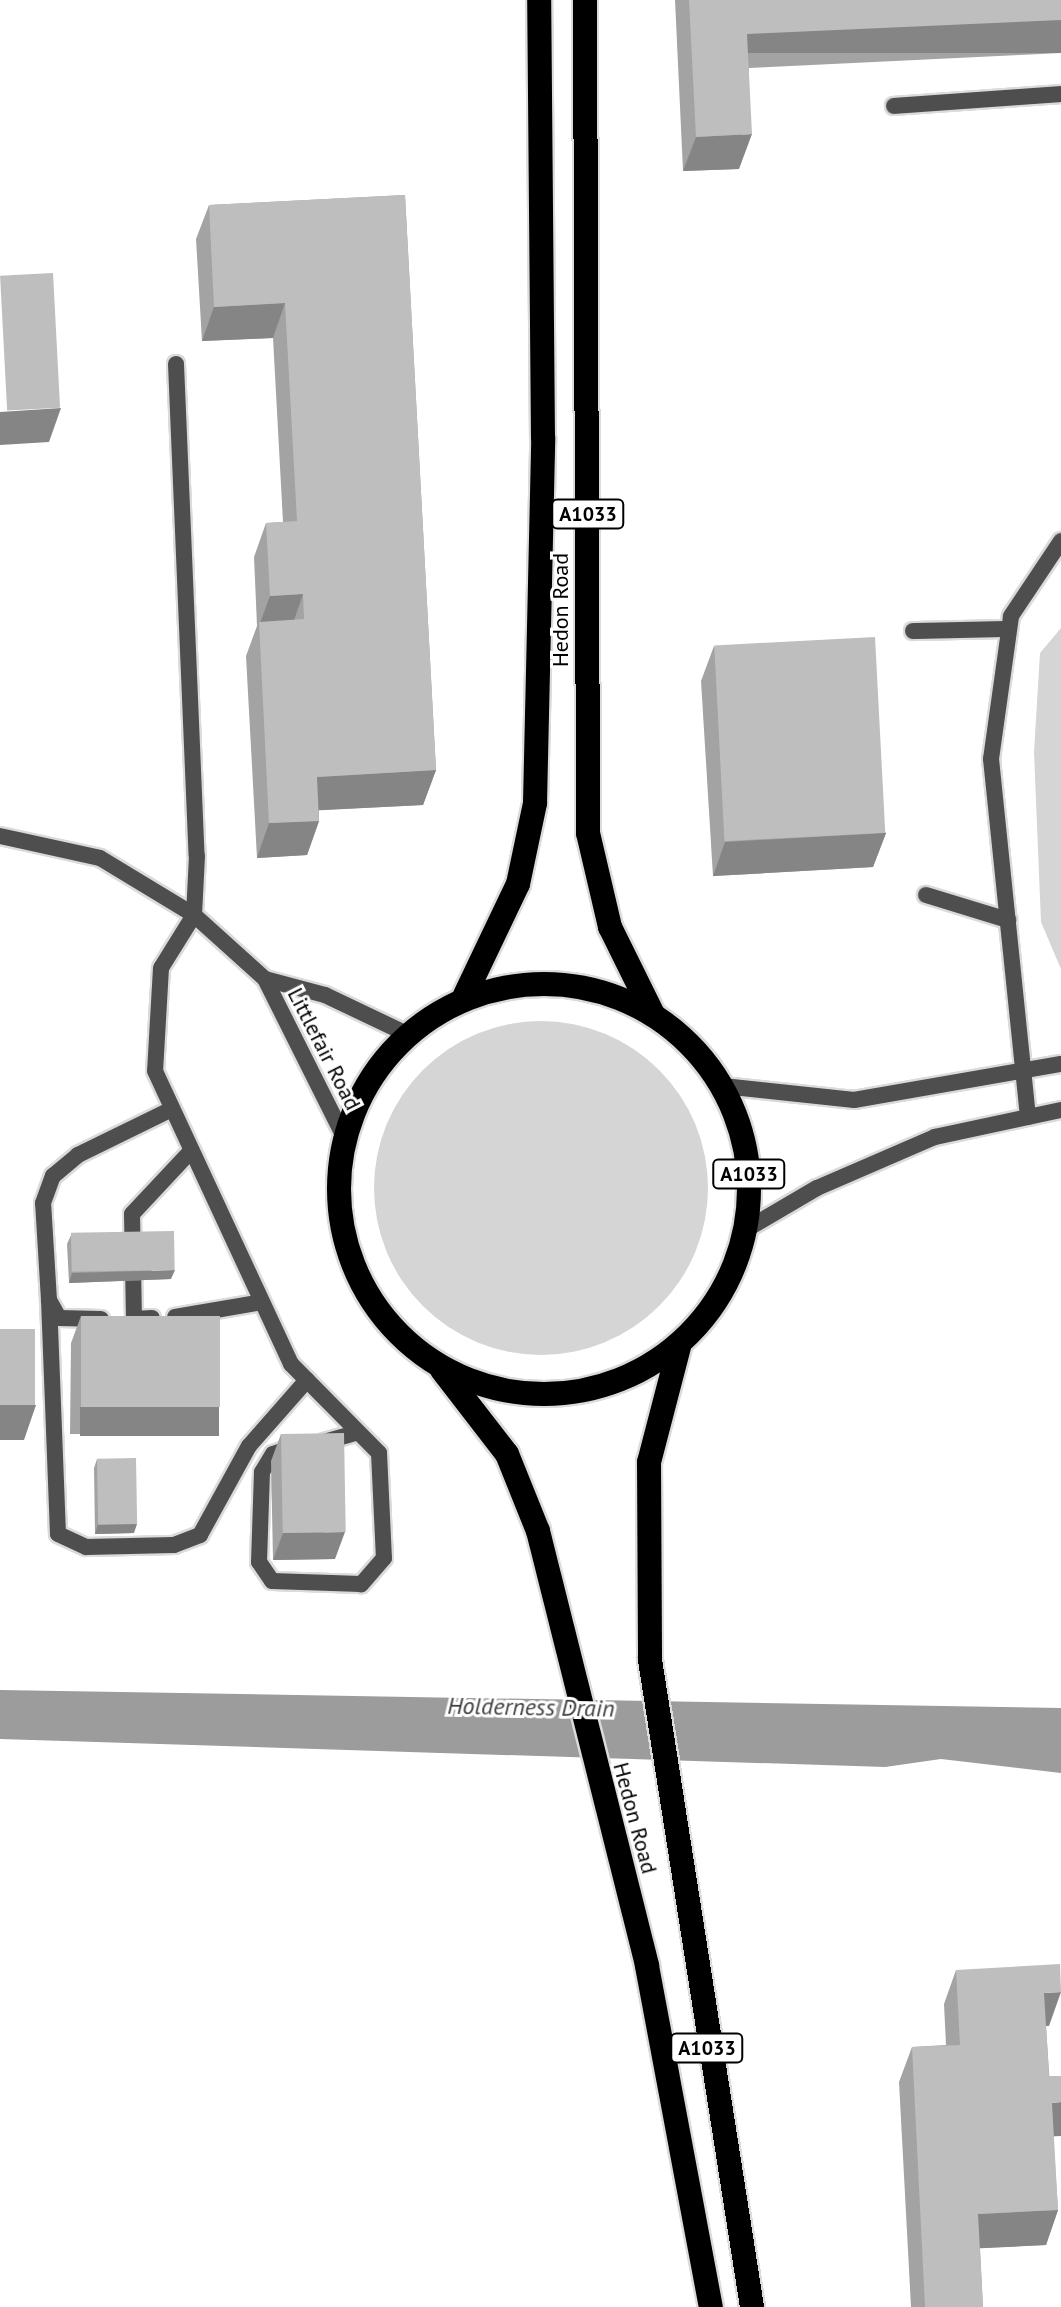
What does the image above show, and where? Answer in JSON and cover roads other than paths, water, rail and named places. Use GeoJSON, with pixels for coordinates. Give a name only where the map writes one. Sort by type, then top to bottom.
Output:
{"type":"FeatureCollection","features":[{"type":"Feature","properties":{"kind":"highway","name":"Hedon Road"},"geometry":{"type":"LineString","coordinates":[[465,995],[518,884],[535,803],[543,438],[539,0]]}},
{"type":"Feature","properties":{"kind":"highway","name":"Hedon Road"},"geometry":{"type":"LineString","coordinates":[[585,0],[588,833],[610,927],[653,1014]]}},
{"type":"Feature","properties":{"kind":"highway","name":"A1033"},"geometry":{"type":"LineString","coordinates":[[538,983],[598,990],[653,1014],[692,1046],[723,1086],[750,1180],[747,1229],[723,1294],[679,1347],[625,1380],[564,1396],[500,1392],[441,1369],[394,1331],[354,1269],[339,1187],[345,1139],[374,1077],[409,1035],[465,995],[538,983]]}},
{"type":"Feature","properties":{"kind":"highway","name":"Hedon Road"},"geometry":{"type":"LineString","coordinates":[[679,1347],[649,1462],[650,1660],[666,1788],[752,2307]]}},
{"type":"Feature","properties":{"kind":"highway","name":"Hedon Road"},"geometry":{"type":"LineString","coordinates":[[441,1369],[485,1422],[528,1495],[564,1650],[647,1966],[711,2307]]}},
{"type":"Feature","properties":{"kind":"street"},"geometry":{"type":"LineString","coordinates":[[894,106],[1061,94]]}},
{"type":"Feature","properties":{"kind":"street"},"geometry":{"type":"LineString","coordinates":[[176,364],[194,915],[161,968],[155,1071],[189,1153],[291,1364],[379,1453],[384,1558],[361,1584],[272,1581],[259,1562],[262,1472],[273,1454],[358,1432]]}},
{"type":"Feature","properties":{"kind":"street"},"geometry":{"type":"LineString","coordinates":[[1028,1117],[1019,1073],[1008,920],[991,759],[1008,629],[1061,541]]}},
{"type":"Feature","properties":{"kind":"street"},"geometry":{"type":"LineString","coordinates":[[913,631],[1008,629]]}},
{"type":"Feature","properties":{"kind":"street","name":"Littlefair Road"},"geometry":{"type":"LineString","coordinates":[[0,836],[100,858],[194,915],[265,979],[345,1139]]}},
{"type":"Feature","properties":{"kind":"street"},"geometry":{"type":"LineString","coordinates":[[926,895],[1008,920]]}},
{"type":"Feature","properties":{"kind":"street","name":"Littlefair Road"},"geometry":{"type":"LineString","coordinates":[[265,979],[325,995],[409,1035]]}},
{"type":"Feature","properties":{"kind":"street"},"geometry":{"type":"LineString","coordinates":[[723,1086],[854,1100],[1061,1064]]}},
{"type":"Feature","properties":{"kind":"street"},"geometry":{"type":"LineString","coordinates":[[170,1110],[78,1155],[53,1176],[43,1203],[58,1534],[86,1547],[174,1545],[200,1535],[249,1446],[307,1380]]}},
{"type":"Feature","properties":{"kind":"street"},"geometry":{"type":"LineString","coordinates":[[747,1229],[817,1188],[935,1137],[1061,1110]]}},
{"type":"Feature","properties":{"kind":"street"},"geometry":{"type":"LineString","coordinates":[[134,1319],[132,1214],[189,1153]]}},
{"type":"Feature","properties":{"kind":"street"},"geometry":{"type":"LineString","coordinates":[[49,1300],[59,1318],[134,1319],[262,1302]]}},
{"type":"Feature","properties":{"kind":"water","name":"Holderness Drain"},"geometry":{"type":"Polygon","coordinates":[[[0,1690],[1061,1708],[1061,1773],[941,1759],[885,1767],[0,1739],[0,1690]]]}}]}
